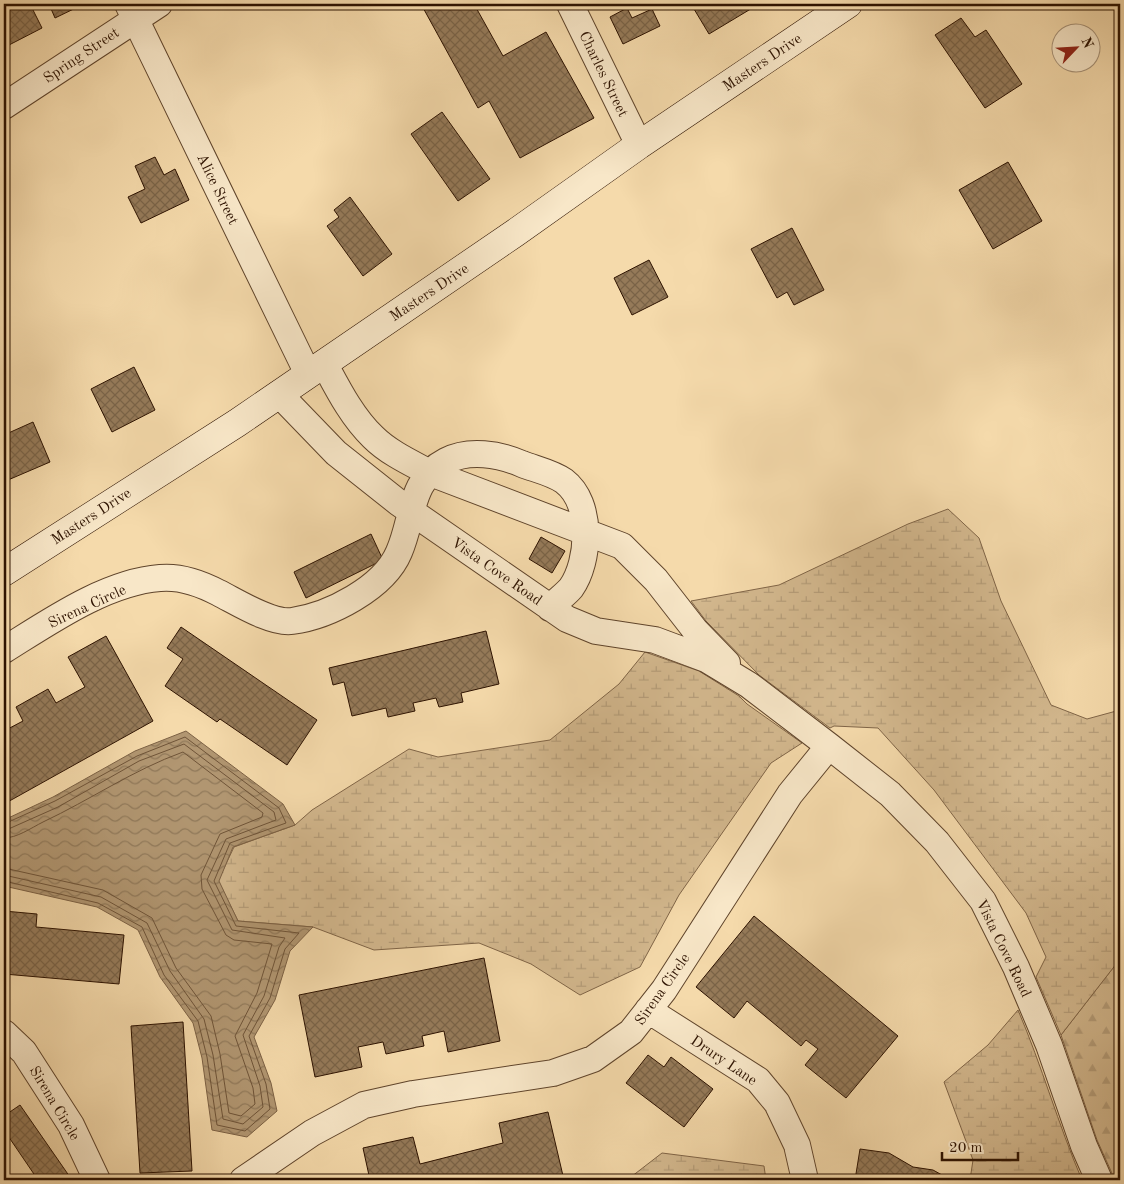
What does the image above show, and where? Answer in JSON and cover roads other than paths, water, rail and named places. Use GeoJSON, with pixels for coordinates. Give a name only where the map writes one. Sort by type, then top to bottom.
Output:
{"type":"FeatureCollection","features":[{"type":"Feature","properties":{"kind":"street","name":"Spring Street"},"geometry":{"type":"LineString","coordinates":[[4,106],[131,11],[158,4]]}},
{"type":"Feature","properties":{"kind":"street","name":"Charles Street"},"geometry":{"type":"LineString","coordinates":[[570,4],[639,145]]}},
{"type":"Feature","properties":{"kind":"street","name":"Masters Drive"},"geometry":{"type":"LineString","coordinates":[[4,572],[279,394],[639,145],[848,4]]}},
{"type":"Feature","properties":{"kind":"street","name":"Alice Street"},"geometry":{"type":"LineString","coordinates":[[131,11],[316,369]]}},
{"type":"Feature","properties":{"kind":"street","name":"Vista Cove Road"},"geometry":{"type":"LineString","coordinates":[[316,369],[346,402],[373,437],[399,457],[428,472],[622,546],[656,580],[695,630],[749,685]]}},
{"type":"Feature","properties":{"kind":"street","name":"Vista Cove Road"},"geometry":{"type":"LineString","coordinates":[[279,394],[336,453],[413,512],[567,620],[596,631],[655,640],[706,659],[749,685],[890,794],[937,842],[983,901],[1016,967],[1049,1045],[1084,1146],[1099,1180]]}},
{"type":"Feature","properties":{"kind":"street"},"geometry":{"type":"LineString","coordinates":[[428,472],[448,459],[486,453],[515,461],[564,482],[579,500],[586,531],[585,557],[571,588],[550,608]]}},
{"type":"Feature","properties":{"kind":"street","name":"Sirena Circle"},"geometry":{"type":"LineString","coordinates":[[4,650],[65,613],[118,588],[161,577],[198,582],[267,617],[290,622],[345,604],[384,576],[399,554],[413,512],[416,492],[428,472]]}},
{"type":"Feature","properties":{"kind":"street","name":"Sirena Circle"},"geometry":{"type":"LineString","coordinates":[[243,1180],[312,1133],[364,1105],[413,1094],[553,1073],[594,1059],[631,1032],[664,990],[790,794],[829,746]]}},
{"type":"Feature","properties":{"kind":"street","name":"Drury Lane"},"geometry":{"type":"LineString","coordinates":[[648,1010],[758,1080],[777,1103],[797,1145],[805,1180]]}},
{"type":"Feature","properties":{"kind":"street","name":"Sirena Circle"},"geometry":{"type":"LineString","coordinates":[[4,1032],[24,1052],[71,1125],[97,1180]]}},
{"type":"Feature","properties":{"kind":"water"},"geometry":{"type":"Polygon","coordinates":[[[186,731],[283,804],[295,825],[233,847],[219,881],[238,921],[313,927],[290,951],[275,1000],[254,1037],[271,1083],[277,1111],[247,1137],[212,1130],[202,1058],[193,1023],[160,977],[138,930],[97,907],[4,886],[4,820],[53,797],[135,751],[186,731]]]}}]}
